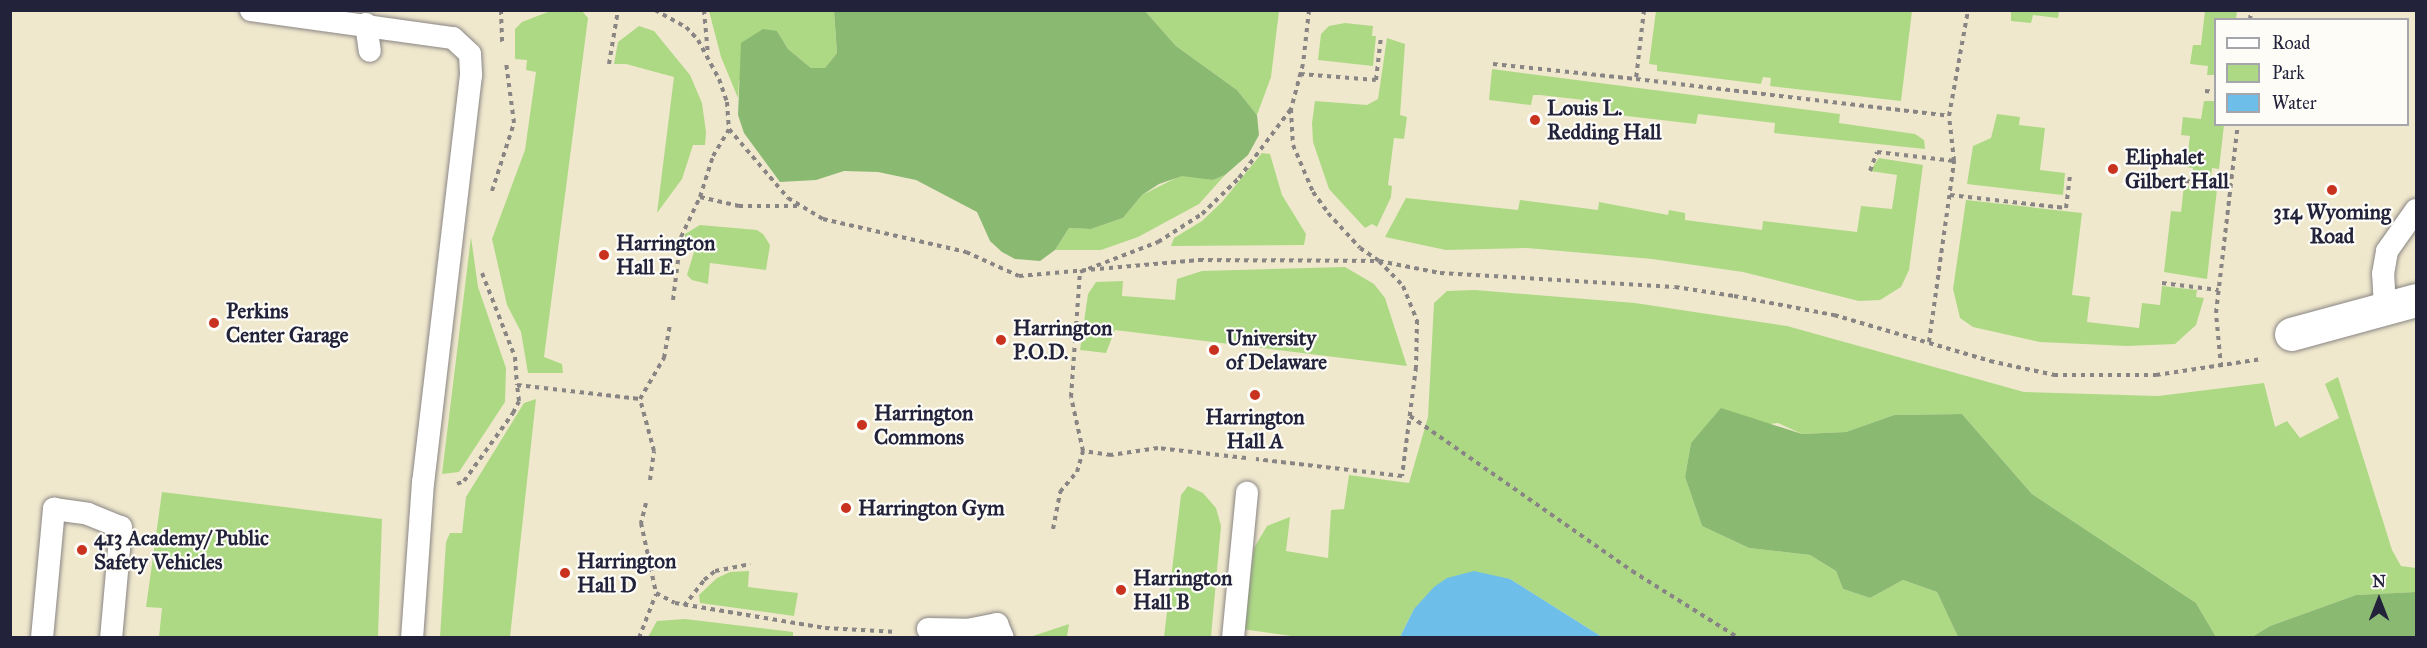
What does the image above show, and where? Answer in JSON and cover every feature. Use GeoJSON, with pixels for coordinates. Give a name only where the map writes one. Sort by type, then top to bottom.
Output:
{"type":"FeatureCollection","features":[{"type":"Feature","properties":{"kind":"street"},"geometry":{"type":"LineString","coordinates":[[2291,334],[2416,300]]}},
{"type":"Feature","properties":{"kind":"lane"},"geometry":{"type":"LineString","coordinates":[[251,10],[366,24],[453,38],[470,54],[471,75],[423,482],[412,638]]}},
{"type":"Feature","properties":{"kind":"lane"},"geometry":{"type":"LineString","coordinates":[[366,24],[370,51]]}},
{"type":"Feature","properties":{"kind":"lane"},"geometry":{"type":"LineString","coordinates":[[2385,309],[2383,274],[2387,251],[2416,210]]}},
{"type":"Feature","properties":{"kind":"lane"},"geometry":{"type":"LineString","coordinates":[[1233,638],[1247,493]]}},
{"type":"Feature","properties":{"kind":"lane"},"geometry":{"type":"LineString","coordinates":[[42,638],[54,509],[88,514],[122,527],[111,638]]}},
{"type":"Feature","properties":{"kind":"lane"},"geometry":{"type":"LineString","coordinates":[[928,629],[967,630],[997,624],[1003,638]]}},
{"type":"Feature","properties":{"kind":"path"},"geometry":{"type":"LineString","coordinates":[[487,200],[496,184],[514,123],[501,40],[501,10]]}},
{"type":"Feature","properties":{"kind":"path"},"geometry":{"type":"LineString","coordinates":[[609,64],[618,10]]}},
{"type":"Feature","properties":{"kind":"path"},"geometry":{"type":"LineString","coordinates":[[655,10],[686,27],[709,59],[727,102],[729,129],[713,156],[700,197],[681,237],[673,300]]}},
{"type":"Feature","properties":{"kind":"path"},"geometry":{"type":"LineString","coordinates":[[704,10],[709,59]]}},
{"type":"Feature","properties":{"kind":"path"},"geometry":{"type":"LineString","coordinates":[[1083,451],[1111,455],[1158,448],[1402,476],[1417,320],[1403,286],[1380,261],[1360,248],[1313,192],[1293,145],[1292,109],[1300,74],[1309,10]]}},
{"type":"Feature","properties":{"kind":"path"},"geometry":{"type":"LineString","coordinates":[[1636,79],[1644,10]]}},
{"type":"Feature","properties":{"kind":"path"},"geometry":{"type":"LineString","coordinates":[[1929,342],[1954,161],[1949,116],[1968,10]]}},
{"type":"Feature","properties":{"kind":"path"},"geometry":{"type":"LineString","coordinates":[[1300,74],[1376,80],[1381,37]]}},
{"type":"Feature","properties":{"kind":"path"},"geometry":{"type":"LineString","coordinates":[[1493,64],[1949,116]]}},
{"type":"Feature","properties":{"kind":"path"},"geometry":{"type":"LineString","coordinates":[[2205,91],[2214,92]]}},
{"type":"Feature","properties":{"kind":"path"},"geometry":{"type":"LineString","coordinates":[[1080,272],[1158,242],[1202,214],[1239,178],[1292,109]]}},
{"type":"Feature","properties":{"kind":"path"},"geometry":{"type":"LineString","coordinates":[[2221,367],[2216,319],[2218,290],[2238,126]]}},
{"type":"Feature","properties":{"kind":"path"},"geometry":{"type":"LineString","coordinates":[[729,129],[788,198],[823,219],[966,252],[1019,276],[1199,260],[1380,261],[1440,273],[1676,287],[1834,315],[1990,362],[2054,375],[2118,377],[2221,367],[2270,357],[2291,334]]}},
{"type":"Feature","properties":{"kind":"path"},"geometry":{"type":"LineString","coordinates":[[1870,171],[1878,152],[1954,161]]}},
{"type":"Feature","properties":{"kind":"path"},"geometry":{"type":"LineString","coordinates":[[1950,195],[2066,208],[2070,173]]}},
{"type":"Feature","properties":{"kind":"path"},"geometry":{"type":"LineString","coordinates":[[2185,181],[2230,185]]}},
{"type":"Feature","properties":{"kind":"path"},"geometry":{"type":"LineString","coordinates":[[700,197],[739,206],[799,206]]}},
{"type":"Feature","properties":{"kind":"path"},"geometry":{"type":"LineString","coordinates":[[423,482],[464,481],[513,413],[519,401],[515,357],[481,271]]}},
{"type":"Feature","properties":{"kind":"path"},"geometry":{"type":"LineString","coordinates":[[1053,529],[1060,492],[1077,472],[1083,451],[1071,397],[1080,272]]}},
{"type":"Feature","properties":{"kind":"path"},"geometry":{"type":"LineString","coordinates":[[2162,283],[2218,290]]}},
{"type":"Feature","properties":{"kind":"path"},"geometry":{"type":"LineString","coordinates":[[650,480],[654,451],[640,399],[663,358],[670,324]]}},
{"type":"Feature","properties":{"kind":"path"},"geometry":{"type":"LineString","coordinates":[[517,385],[640,399]]}},
{"type":"Feature","properties":{"kind":"path"},"geometry":{"type":"LineString","coordinates":[[1409,416],[1593,545],[1739,638]]}},
{"type":"Feature","properties":{"kind":"path"},"geometry":{"type":"LineString","coordinates":[[639,638],[656,593],[641,524],[646,503]]}},
{"type":"Feature","properties":{"kind":"path"},"geometry":{"type":"LineString","coordinates":[[684,606],[704,580],[716,572],[750,564]]}},
{"type":"Feature","properties":{"kind":"path"},"geometry":{"type":"LineString","coordinates":[[656,593],[684,606],[825,628],[891,633],[928,629]]}},
{"type":"Feature","properties":{"kind":"green space"},"geometry":{"type":"Polygon","coordinates":[[[553,10],[582,11],[588,18],[544,357],[562,364],[563,373],[528,373],[521,332],[507,305],[492,239],[525,150],[536,72],[526,70],[527,60],[515,59],[515,29],[522,22],[553,10]]]}},
{"type":"Feature","properties":{"kind":"green space"},"geometry":{"type":"Polygon","coordinates":[[[2011,10],[2059,11],[2058,18],[2033,15],[2031,23],[2011,21],[2011,10]]]}},
{"type":"Feature","properties":{"kind":"green space"},"geometry":{"type":"Polygon","coordinates":[[[709,11],[834,11],[837,53],[825,68],[811,68],[788,49],[777,31],[739,81],[738,98],[721,57],[709,11]]]}},
{"type":"Feature","properties":{"kind":"green space"},"geometry":{"type":"Polygon","coordinates":[[[834,11],[1145,11],[1176,46],[1237,90],[1257,115],[1259,135],[1248,155],[1225,175],[1213,180],[1182,176],[1159,184],[1142,195],[1123,218],[1091,229],[1069,228],[1055,250],[1040,261],[1015,259],[1002,252],[990,241],[977,212],[916,180],[878,172],[844,171],[816,180],[780,182],[744,133],[738,115],[741,43],[763,29],[777,31],[788,49],[811,68],[825,68],[837,53],[834,11]]]}},
{"type":"Feature","properties":{"kind":"green space"},"geometry":{"type":"Polygon","coordinates":[[[1145,11],[1279,11],[1271,77],[1257,115],[1237,90],[1176,46],[1145,11]]]}},
{"type":"Feature","properties":{"kind":"green space"},"geometry":{"type":"Polygon","coordinates":[[[1656,11],[1912,11],[1901,101],[1770,86],[1771,78],[1763,77],[1761,84],[1657,71],[1657,65],[1649,64],[1656,11]]]}},
{"type":"Feature","properties":{"kind":"green space"},"geometry":{"type":"Polygon","coordinates":[[[2205,11],[2237,11],[2236,18],[2214,18],[2214,75],[2207,75],[2208,66],[2190,64],[2193,45],[2201,45],[2205,11]]]}},
{"type":"Feature","properties":{"kind":"green space"},"geometry":{"type":"Polygon","coordinates":[[[1345,23],[1373,26],[1372,36],[1376,36],[1373,66],[1318,60],[1321,34],[1329,26],[1345,23]]]}},
{"type":"Feature","properties":{"kind":"green space"},"geometry":{"type":"Polygon","coordinates":[[[639,26],[654,31],[690,75],[702,103],[706,132],[705,145],[693,145],[682,179],[657,213],[674,77],[626,64],[614,64],[618,42],[639,26]]]}},
{"type":"Feature","properties":{"kind":"green space"},"geometry":{"type":"Polygon","coordinates":[[[1387,38],[1405,44],[1400,115],[1407,117],[1404,139],[1394,138],[1388,185],[1392,186],[1391,197],[1377,227],[1372,224],[1365,228],[1329,189],[1313,142],[1312,123],[1315,101],[1367,105],[1378,99],[1387,38]]]}},
{"type":"Feature","properties":{"kind":"green space"},"geometry":{"type":"Polygon","coordinates":[[[1492,69],[1840,114],[1839,123],[1915,134],[1924,140],[1925,149],[1774,133],[1775,123],[1698,114],[1696,124],[1609,114],[1610,103],[1540,95],[1533,95],[1531,105],[1489,100],[1492,69]]]}},
{"type":"Feature","properties":{"kind":"green space"},"geometry":{"type":"Polygon","coordinates":[[[2204,101],[2214,101],[2214,126],[2224,126],[2219,169],[2212,168],[2211,177],[2192,176],[2193,168],[2186,167],[2190,136],[2181,135],[2183,117],[2201,119],[2204,101]]]}},
{"type":"Feature","properties":{"kind":"green space"},"geometry":{"type":"Polygon","coordinates":[[[1997,114],[2020,117],[2019,125],[2045,128],[2040,170],[2065,173],[2063,195],[1967,184],[1973,146],[1991,138],[1997,114]]]}},
{"type":"Feature","properties":{"kind":"green space"},"geometry":{"type":"Polygon","coordinates":[[[1262,153],[1270,154],[1282,195],[1306,234],[1304,245],[1171,246],[1174,238],[1202,221],[1222,202],[1262,153]]]}},
{"type":"Feature","properties":{"kind":"green space"},"geometry":{"type":"Polygon","coordinates":[[[1879,158],[1923,165],[1909,270],[1901,287],[1880,300],[1859,301],[1743,272],[1652,259],[1527,248],[1446,250],[1385,237],[1406,198],[1518,210],[1520,200],[1598,210],[1599,202],[1668,215],[1669,210],[1685,213],[1685,220],[1762,230],[1763,221],[1857,232],[1861,206],[1892,209],[1897,175],[1870,171],[1879,158]]]}},
{"type":"Feature","properties":{"kind":"green space"},"geometry":{"type":"Polygon","coordinates":[[[1182,175],[1213,180],[1225,175],[1199,204],[1138,237],[1101,250],[1055,250],[1069,228],[1091,229],[1123,218],[1142,195],[1182,175]]]}},
{"type":"Feature","properties":{"kind":"green space"},"geometry":{"type":"Polygon","coordinates":[[[2184,185],[2217,189],[2207,279],[2164,272],[2171,211],[2181,212],[2184,185]]]}},
{"type":"Feature","properties":{"kind":"green space"},"geometry":{"type":"Polygon","coordinates":[[[1966,200],[2082,213],[2072,295],[2090,297],[2087,322],[2139,328],[2142,303],[2160,305],[2162,286],[2197,290],[2196,297],[2204,298],[2196,325],[2175,344],[2127,346],[2040,342],[1973,327],[1960,318],[1953,289],[1966,200]]]}},
{"type":"Feature","properties":{"kind":"green space"},"geometry":{"type":"Polygon","coordinates":[[[700,225],[757,230],[763,234],[770,245],[766,270],[710,263],[708,284],[692,280],[687,275],[694,252],[685,245],[685,234],[700,225]]]}},
{"type":"Feature","properties":{"kind":"green space"},"geometry":{"type":"Polygon","coordinates":[[[471,237],[478,287],[506,368],[505,402],[459,472],[442,474],[471,237]]]}},
{"type":"Feature","properties":{"kind":"green space"},"geometry":{"type":"Polygon","coordinates":[[[1345,267],[1374,284],[1385,298],[1407,366],[1115,330],[1106,353],[1080,350],[1088,294],[1096,282],[1123,281],[1122,296],[1175,300],[1177,279],[1202,271],[1345,267]]]}},
{"type":"Feature","properties":{"kind":"green space"},"geometry":{"type":"Polygon","coordinates":[[[1475,290],[1635,303],[1787,326],[2024,392],[2158,396],[2264,383],[2275,427],[2287,421],[2300,438],[2339,418],[2325,384],[2338,377],[2392,550],[2401,566],[2416,568],[2416,592],[2356,595],[2270,626],[2252,637],[2216,637],[2196,603],[2032,494],[1962,414],[1894,415],[1846,432],[1802,434],[1778,423],[1702,432],[1691,443],[1685,477],[1702,526],[1749,548],[1810,555],[1836,571],[1843,589],[1870,598],[1903,580],[1937,592],[1958,637],[1602,637],[1510,579],[1414,609],[1400,637],[1299,637],[1242,629],[1254,548],[1267,526],[1290,517],[1286,551],[1328,558],[1331,510],[1344,509],[1349,475],[1409,483],[1428,417],[1434,303],[1447,291],[1475,290]]]}},
{"type":"Feature","properties":{"kind":"green space"},"geometry":{"type":"Polygon","coordinates":[[[536,399],[510,637],[440,637],[446,542],[450,533],[462,533],[466,497],[524,403],[536,399]]]}},
{"type":"Feature","properties":{"kind":"green space"},"geometry":{"type":"Polygon","coordinates":[[[1721,408],[1802,434],[1846,432],[1894,415],[1962,414],[2032,494],[2196,603],[2216,637],[1958,637],[1937,592],[1903,580],[1870,598],[1843,589],[1836,571],[1810,555],[1749,548],[1702,526],[1685,477],[1691,443],[1721,408]]]}},
{"type":"Feature","properties":{"kind":"green space"},"geometry":{"type":"Polygon","coordinates":[[[1188,486],[1203,493],[1216,508],[1221,526],[1211,637],[1164,637],[1181,495],[1188,486]]]}},
{"type":"Feature","properties":{"kind":"green space"},"geometry":{"type":"Polygon","coordinates":[[[162,492],[382,519],[378,637],[159,637],[162,608],[146,607],[162,492]]]}},
{"type":"Feature","properties":{"kind":"green space"},"geometry":{"type":"Polygon","coordinates":[[[749,571],[748,587],[798,593],[794,616],[700,603],[699,595],[717,578],[730,572],[749,571]]]}},
{"type":"Feature","properties":{"kind":"green space"},"geometry":{"type":"Polygon","coordinates":[[[2416,592],[2416,637],[2252,637],[2270,626],[2356,595],[2416,592]]]}},
{"type":"Feature","properties":{"kind":"green space"},"geometry":{"type":"Polygon","coordinates":[[[685,619],[793,632],[793,638],[648,637],[657,621],[685,619]]]}},
{"type":"Feature","properties":{"kind":"green space"},"geometry":{"type":"Polygon","coordinates":[[[1069,624],[1067,637],[1033,637],[1033,636],[1069,624]]]}},
{"type":"Feature","properties":{"kind":"water"},"geometry":{"type":"Polygon","coordinates":[[[1474,571],[1510,579],[1602,637],[1400,637],[1414,609],[1434,587],[1447,578],[1474,571]]]}},
{"type":"Feature","properties":{"kind":"place","name":"Louis L. Redding Hall"},"geometry":{"type":"Point","coordinates":[1535,120]}},
{"type":"Feature","properties":{"kind":"place","name":"Eliphalet Gilbert Hall"},"geometry":{"type":"Point","coordinates":[2113,169]}},
{"type":"Feature","properties":{"kind":"place","name":"314 Wyoming Road"},"geometry":{"type":"Point","coordinates":[2332,190]}},
{"type":"Feature","properties":{"kind":"place","name":"Harrington Hall E"},"geometry":{"type":"Point","coordinates":[604,255]}},
{"type":"Feature","properties":{"kind":"place","name":"Perkins Center Garage"},"geometry":{"type":"Point","coordinates":[214,323]}},
{"type":"Feature","properties":{"kind":"place","name":"Harrington P.O.D."},"geometry":{"type":"Point","coordinates":[1001,340]}},
{"type":"Feature","properties":{"kind":"place","name":"University of Delaware"},"geometry":{"type":"Point","coordinates":[1214,350]}},
{"type":"Feature","properties":{"kind":"place","name":"Harrington Hall A"},"geometry":{"type":"Point","coordinates":[1255,395]}},
{"type":"Feature","properties":{"kind":"place","name":"Harrington Commons"},"geometry":{"type":"Point","coordinates":[862,425]}},
{"type":"Feature","properties":{"kind":"place","name":"Harrington Gym"},"geometry":{"type":"Point","coordinates":[846,508]}},
{"type":"Feature","properties":{"kind":"place","name":"413 Academy/ Public Safety Vehicles"},"geometry":{"type":"Point","coordinates":[82,550]}},
{"type":"Feature","properties":{"kind":"place","name":"Harrington Hall D"},"geometry":{"type":"Point","coordinates":[565,573]}},
{"type":"Feature","properties":{"kind":"place","name":"Harrington Hall B"},"geometry":{"type":"Point","coordinates":[1121,590]}}]}
